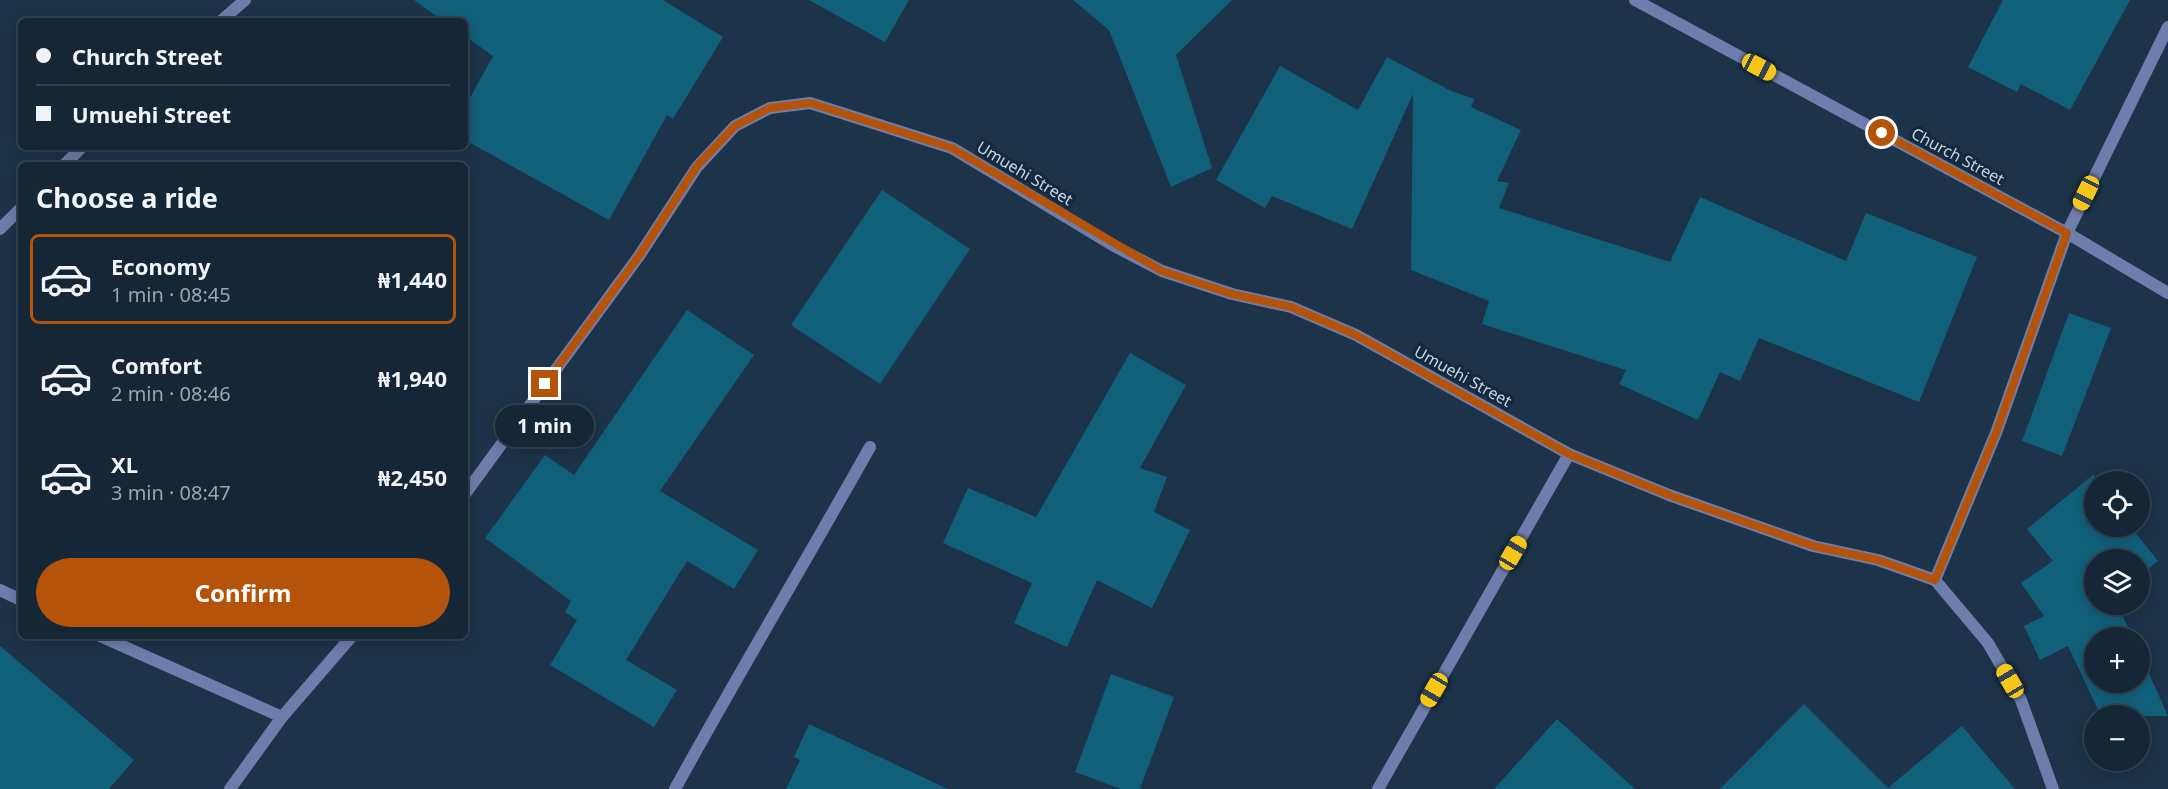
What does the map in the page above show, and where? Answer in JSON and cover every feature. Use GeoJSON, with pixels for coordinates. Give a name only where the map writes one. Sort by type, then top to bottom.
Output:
{"type":"FeatureCollection","features":[{"type":"Feature","properties":{"kind":"street"},"geometry":{"type":"LineString","coordinates":[[224,18],[245,0]]}},
{"type":"Feature","properties":{"kind":"street","name":"Church Street"},"geometry":{"type":"LineString","coordinates":[[1635,0],[2067,233],[2168,293]]}},
{"type":"Feature","properties":{"kind":"street"},"geometry":{"type":"LineString","coordinates":[[2053,789],[2021,700],[1988,643],[1935,580],[1996,433],[2067,233],[2168,27]]}},
{"type":"Feature","properties":{"kind":"street","name":"Umuehi Street"},"geometry":{"type":"LineString","coordinates":[[468,490],[639,256],[697,166],[735,126],[770,108],[810,103],[952,148],[1162,271],[1232,294],[1291,307],[1356,335],[1569,454],[1669,495],[1813,546],[1878,560],[1935,580]]}},
{"type":"Feature","properties":{"kind":"street"},"geometry":{"type":"LineString","coordinates":[[67,162],[79,150]]}},
{"type":"Feature","properties":{"kind":"street"},"geometry":{"type":"LineString","coordinates":[[0,229],[18,211]]}},
{"type":"Feature","properties":{"kind":"street"},"geometry":{"type":"LineString","coordinates":[[675,789],[717,710],[763,636],[870,447]]}},
{"type":"Feature","properties":{"kind":"street"},"geometry":{"type":"LineString","coordinates":[[1378,789],[1569,454]]}},
{"type":"Feature","properties":{"kind":"street"},"geometry":{"type":"LineString","coordinates":[[0,590],[18,599]]}},
{"type":"Feature","properties":{"kind":"street"},"geometry":{"type":"LineString","coordinates":[[106,639],[282,717]]}},
{"type":"Feature","properties":{"kind":"street"},"geometry":{"type":"LineString","coordinates":[[230,789],[282,717],[349,639]]}},
{"type":"Feature","properties":{"kind":"building"},"geometry":{"type":"Polygon","coordinates":[[[414,0],[663,0],[723,37],[673,119],[667,115],[609,220],[468,142],[468,102],[493,56],[468,38],[468,18],[439,18],[414,0]]]}},
{"type":"Feature","properties":{"kind":"building"},"geometry":{"type":"Polygon","coordinates":[[[809,0],[909,0],[885,42],[809,0]]]}},
{"type":"Feature","properties":{"kind":"building"},"geometry":{"type":"Polygon","coordinates":[[[1073,0],[1232,0],[1176,55],[1212,168],[1171,187],[1109,30],[1073,0]]]}},
{"type":"Feature","properties":{"kind":"building"},"geometry":{"type":"Polygon","coordinates":[[[2003,0],[2130,0],[2070,110],[2021,84],[2017,92],[1968,67],[2003,0]]]}},
{"type":"Feature","properties":{"kind":"building"},"geometry":{"type":"Polygon","coordinates":[[[1387,57],[1451,91],[1474,99],[1471,107],[1521,130],[1497,181],[1509,183],[1499,208],[1670,262],[1700,197],[1846,261],[1866,213],[1977,257],[1919,402],[1759,338],[1740,381],[1720,372],[1698,420],[1619,384],[1626,370],[1482,324],[1489,301],[1411,270],[1413,94],[1352,229],[1272,196],[1265,208],[1216,180],[1280,66],[1358,110],[1387,57]]]}},
{"type":"Feature","properties":{"kind":"building"},"geometry":{"type":"Polygon","coordinates":[[[882,190],[970,249],[880,384],[791,325],[882,190]]]}},
{"type":"Feature","properties":{"kind":"building"},"geometry":{"type":"Polygon","coordinates":[[[687,310],[754,355],[660,491],[758,550],[734,589],[687,561],[626,660],[677,690],[654,727],[550,665],[577,620],[565,612],[571,601],[485,538],[545,455],[574,475],[687,310]]]}},
{"type":"Feature","properties":{"kind":"building"},"geometry":{"type":"Polygon","coordinates":[[[2069,313],[2111,328],[2062,456],[2022,441],[2069,313]]]}},
{"type":"Feature","properties":{"kind":"building"},"geometry":{"type":"Polygon","coordinates":[[[1130,353],[1186,385],[1140,468],[1167,477],[1154,512],[1190,530],[1152,608],[1097,580],[1067,647],[1014,623],[1032,583],[943,543],[968,488],[1036,517],[1130,353]]]}},
{"type":"Feature","properties":{"kind":"building"},"geometry":{"type":"Polygon","coordinates":[[[2084,482],[2084,537],[2139,537],[2148,549],[2084,549],[2084,615],[2122,615],[2128,627],[2084,627],[2084,680],[2068,646],[2040,660],[2024,626],[2044,616],[2021,583],[2053,561],[2027,529],[2084,482]]]}},
{"type":"Feature","properties":{"kind":"building"},"geometry":{"type":"Polygon","coordinates":[[[2150,551],[2158,561],[2150,567],[2150,551]]]}},
{"type":"Feature","properties":{"kind":"building"},"geometry":{"type":"Polygon","coordinates":[[[0,646],[134,760],[109,789],[0,789],[0,646]]]}},
{"type":"Feature","properties":{"kind":"building"},"geometry":{"type":"Polygon","coordinates":[[[1111,674],[1174,697],[1140,789],[1121,789],[1075,772],[1111,674]]]}},
{"type":"Feature","properties":{"kind":"building"},"geometry":{"type":"Polygon","coordinates":[[[2150,676],[2168,716],[2150,716],[2150,705],[2096,705],[2090,693],[2150,693],[2150,676]]]}},
{"type":"Feature","properties":{"kind":"building"},"geometry":{"type":"Polygon","coordinates":[[[1804,704],[1888,788],[1962,726],[2015,789],[1720,789],[1804,704]]]}},
{"type":"Feature","properties":{"kind":"building"},"geometry":{"type":"Polygon","coordinates":[[[1557,719],[1635,789],[1494,789],[1557,719]]]}},
{"type":"Feature","properties":{"kind":"building"},"geometry":{"type":"Polygon","coordinates":[[[809,724],[948,789],[786,789],[800,760],[794,757],[809,724]]]}},
{"type":"Feature","properties":{"kind":"route"},"geometry":{"type":"LineString","coordinates":[[545,384],[639,256],[697,166],[735,126],[770,108],[810,103],[952,148],[1116,247],[1162,271],[1232,294],[1291,307],[1356,335],[1569,454],[1669,495],[1813,546],[1878,560],[1935,580],[1996,433],[2067,233],[1882,133]]}}]}
